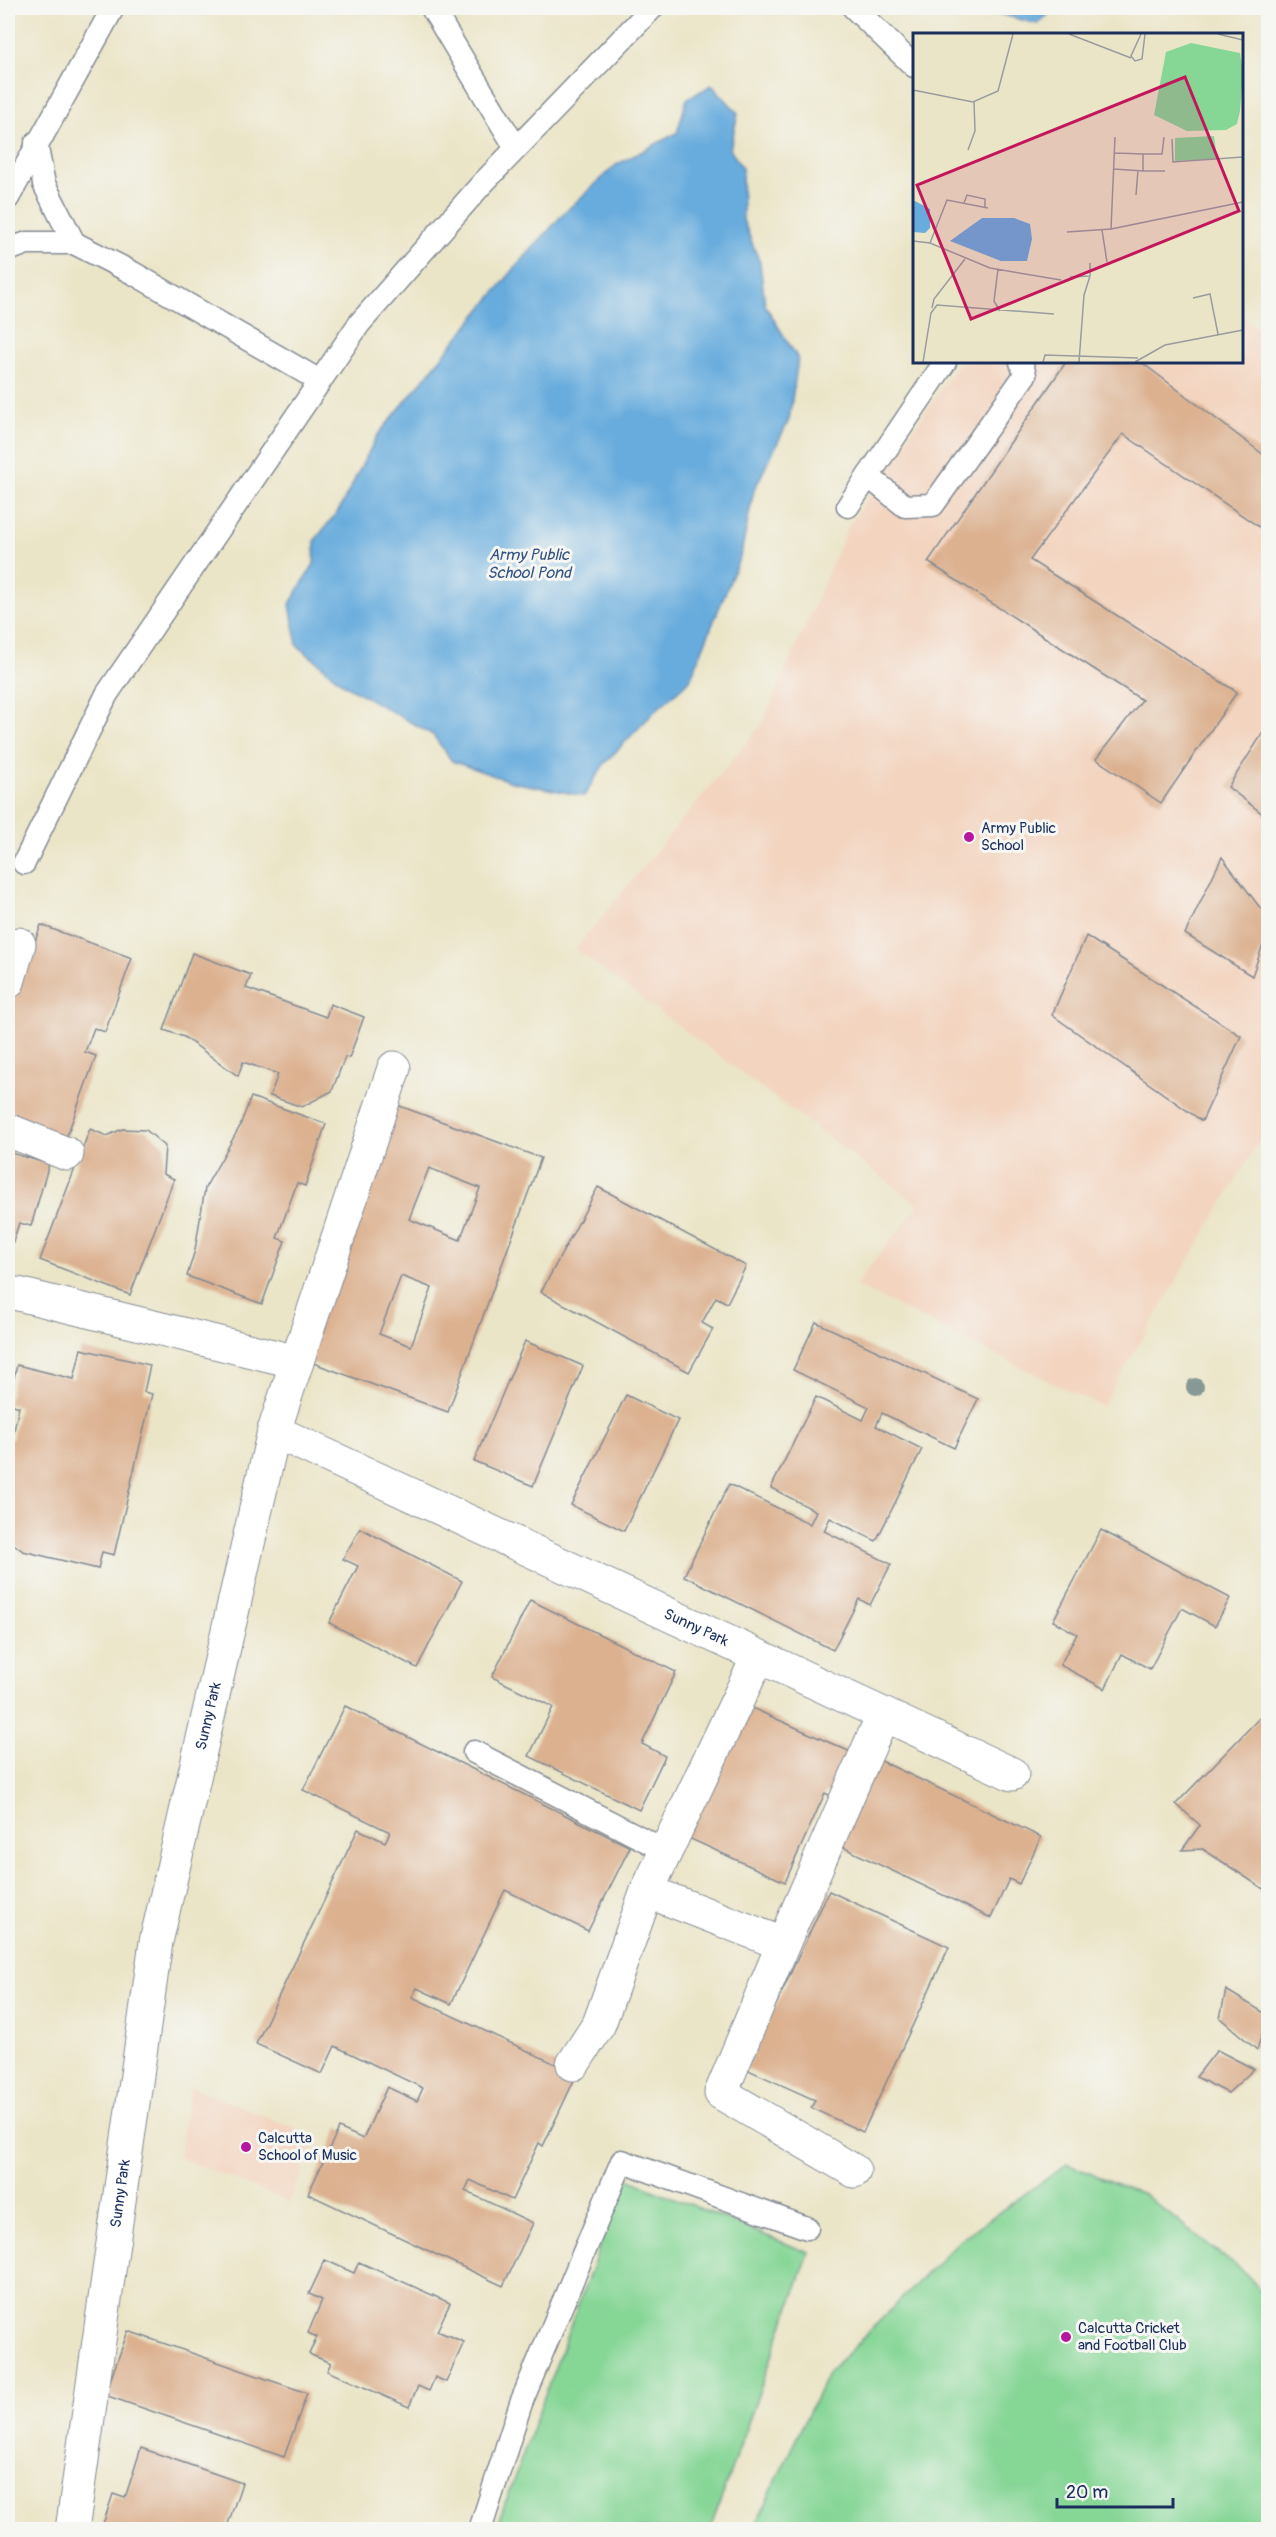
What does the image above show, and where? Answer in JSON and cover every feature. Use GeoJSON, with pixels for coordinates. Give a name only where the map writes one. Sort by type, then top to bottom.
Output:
{"type":"FeatureCollection","features":[{"type":"Feature","properties":{"kind":"street"},"geometry":{"type":"LineString","coordinates":[[8,982],[20,944]]}},
{"type":"Feature","properties":{"kind":"street"},"geometry":{"type":"LineString","coordinates":[[274,1431],[394,1068]]}},
{"type":"Feature","properties":{"kind":"street"},"geometry":{"type":"LineString","coordinates":[[8,1130],[67,1154]]}},
{"type":"Feature","properties":{"kind":"street"},"geometry":{"type":"LineString","coordinates":[[18,1294],[297,1362]]}},
{"type":"Feature","properties":{"kind":"street","name":"Sunny Park"},"geometry":{"type":"LineString","coordinates":[[72,2529],[156,1942],[274,1431],[1012,1774]]}},
{"type":"Feature","properties":{"kind":"street"},"geometry":{"type":"LineString","coordinates":[[573,2064],[598,2024],[647,1891],[759,1657]]}},
{"type":"Feature","properties":{"kind":"street"},"geometry":{"type":"LineString","coordinates":[[854,2171],[721,2093],[883,1715]]}},
{"type":"Feature","properties":{"kind":"street"},"geometry":{"type":"LineString","coordinates":[[647,1891],[783,1944]]}},
{"type":"Feature","properties":{"kind":"lane"},"geometry":{"type":"LineString","coordinates":[[8,198],[36,143],[113,8]]}},
{"type":"Feature","properties":{"kind":"lane"},"geometry":{"type":"LineString","coordinates":[[432,8],[516,148]]}},
{"type":"Feature","properties":{"kind":"lane"},"geometry":{"type":"LineString","coordinates":[[24,863],[107,694],[359,324],[516,148],[652,8]]}},
{"type":"Feature","properties":{"kind":"lane"},"geometry":{"type":"LineString","coordinates":[[854,8],[913,64]]}},
{"type":"Feature","properties":{"kind":"lane"},"geometry":{"type":"LineString","coordinates":[[36,143],[44,184],[74,243]]}},
{"type":"Feature","properties":{"kind":"lane"},"geometry":{"type":"LineString","coordinates":[[8,250],[27,243],[74,243],[133,273],[320,381]]}},
{"type":"Feature","properties":{"kind":"lane"},"geometry":{"type":"LineString","coordinates":[[849,506],[944,363]]}},
{"type":"Feature","properties":{"kind":"lane"},"geometry":{"type":"LineString","coordinates":[[868,477],[905,506],[933,505],[1025,375],[1020,363]]}},
{"type":"Feature","properties":{"kind":"lane"},"geometry":{"type":"LineString","coordinates":[[474,1752],[666,1851]]}},
{"type":"Feature","properties":{"kind":"lane"},"geometry":{"type":"LineString","coordinates":[[480,2529],[521,2403],[622,2162],[807,2228]]}},
{"type":"Feature","properties":{"kind":"shaded area","name":"Army Public School"},"geometry":{"type":"Polygon","coordinates":[[[1243,319],[1268,336],[1268,1126],[1102,1407],[855,1285],[919,1205],[575,949],[762,724],[850,523],[958,363],[1243,363],[1243,319]]]}},
{"type":"Feature","properties":{"kind":"shaded area","name":"Calcutta School of Music"},"geometry":{"type":"Polygon","coordinates":[[[190,2086],[316,2137],[289,2202],[179,2157],[190,2086]]]}},
{"type":"Feature","properties":{"kind":"green space","name":"Calcutta Cricket and Football Club"},"geometry":{"type":"Polygon","coordinates":[[[1067,2164],[1146,2196],[1246,2274],[1268,2299],[1268,2529],[753,2529],[827,2374],[960,2240],[1067,2164]]]}},
{"type":"Feature","properties":{"kind":"green space"},"geometry":{"type":"Polygon","coordinates":[[[625,2178],[809,2253],[710,2529],[495,2530],[625,2178]]]}},
{"type":"Feature","properties":{"kind":"water"},"geometry":{"type":"Polygon","coordinates":[[[978,8],[1056,8],[1037,24],[978,8]]]}},
{"type":"Feature","properties":{"kind":"water","name":"Army Public School Pond"},"geometry":{"type":"Polygon","coordinates":[[[712,85],[738,113],[730,149],[742,168],[743,220],[760,263],[765,305],[798,359],[789,420],[754,490],[741,554],[690,680],[654,712],[604,764],[584,796],[512,782],[452,761],[433,735],[345,685],[297,645],[290,604],[314,564],[315,540],[339,510],[377,436],[515,268],[564,213],[616,165],[677,133],[687,99],[712,85]]]}},
{"type":"Feature","properties":{"kind":"building"},"geometry":{"type":"Polygon","coordinates":[[[1065,363],[1142,363],[1268,458],[1268,533],[1123,434],[1030,560],[1237,692],[1161,803],[1096,759],[1142,700],[928,562],[1065,363]]]}},
{"type":"Feature","properties":{"kind":"building"},"geometry":{"type":"Polygon","coordinates":[[[1268,725],[1268,818],[1228,787],[1268,725]]]}},
{"type":"Feature","properties":{"kind":"building"},"geometry":{"type":"Polygon","coordinates":[[[1222,857],[1261,909],[1268,906],[1268,930],[1252,976],[1185,934],[1222,857]]]}},
{"type":"Feature","properties":{"kind":"building"},"geometry":{"type":"Polygon","coordinates":[[[41,925],[132,958],[105,1032],[94,1028],[85,1052],[96,1056],[64,1144],[8,1123],[8,1015],[41,925]]]}},
{"type":"Feature","properties":{"kind":"building"},"geometry":{"type":"Polygon","coordinates":[[[1086,936],[1241,1036],[1202,1121],[1052,1015],[1086,936]]]}},
{"type":"Feature","properties":{"kind":"building"},"geometry":{"type":"Polygon","coordinates":[[[192,953],[251,975],[246,988],[326,1017],[330,1004],[364,1017],[349,1058],[345,1057],[332,1091],[302,1107],[270,1096],[278,1074],[243,1062],[238,1076],[184,1037],[164,1030],[192,953]]]}},
{"type":"Feature","properties":{"kind":"building"},"geometry":{"type":"Polygon","coordinates":[[[251,1097],[326,1124],[305,1186],[297,1183],[277,1238],[285,1241],[262,1304],[187,1276],[195,1250],[205,1188],[239,1128],[251,1097]]]}},
{"type":"Feature","properties":{"kind":"building"},"geometry":{"type":"Polygon","coordinates":[[[397,1105],[541,1158],[448,1412],[305,1360],[397,1105]],[[429,1168],[409,1219],[460,1240],[480,1188],[429,1168]],[[401,1276],[379,1334],[411,1346],[432,1288],[401,1276]]]}},
{"type":"Feature","properties":{"kind":"building"},"geometry":{"type":"Polygon","coordinates":[[[90,1129],[107,1136],[122,1129],[146,1130],[165,1146],[163,1174],[174,1179],[130,1295],[40,1260],[90,1129]]]}},
{"type":"Feature","properties":{"kind":"building"},"geometry":{"type":"Polygon","coordinates":[[[8,1152],[49,1164],[31,1226],[19,1223],[8,1258],[8,1152]]]}},
{"type":"Feature","properties":{"kind":"building"},"geometry":{"type":"Polygon","coordinates":[[[598,1187],[746,1266],[727,1303],[716,1297],[702,1323],[713,1329],[689,1372],[541,1292],[598,1187]]]}},
{"type":"Feature","properties":{"kind":"building"},"geometry":{"type":"Polygon","coordinates":[[[816,1322],[978,1399],[954,1448],[882,1413],[876,1426],[922,1449],[876,1541],[830,1518],[824,1531],[891,1564],[870,1605],[859,1599],[833,1650],[684,1576],[729,1484],[810,1524],[816,1511],[771,1488],[816,1397],[863,1420],[869,1407],[793,1370],[816,1322]]]}},
{"type":"Feature","properties":{"kind":"building"},"geometry":{"type":"Polygon","coordinates":[[[525,1341],[583,1366],[533,1486],[474,1461],[525,1341]]]}},
{"type":"Feature","properties":{"kind":"building"},"geometry":{"type":"Polygon","coordinates":[[[81,1349],[150,1365],[144,1392],[152,1394],[114,1555],[102,1552],[98,1569],[23,1551],[8,1540],[8,1439],[12,1440],[19,1407],[8,1403],[17,1365],[74,1379],[81,1349]]]}},
{"type":"Feature","properties":{"kind":"building"},"geometry":{"type":"Polygon","coordinates":[[[626,1395],[678,1420],[624,1531],[571,1505],[626,1395]]]}},
{"type":"Feature","properties":{"kind":"building"},"geometry":{"type":"Polygon","coordinates":[[[360,1528],[462,1581],[417,1668],[329,1623],[358,1566],[343,1559],[360,1528]]]}},
{"type":"Feature","properties":{"kind":"building"},"geometry":{"type":"Polygon","coordinates":[[[1101,1530],[1230,1598],[1215,1626],[1182,1608],[1150,1669],[1122,1654],[1105,1689],[1060,1665],[1077,1634],[1053,1621],[1101,1530]]]}},
{"type":"Feature","properties":{"kind":"building"},"geometry":{"type":"Polygon","coordinates":[[[530,1600],[676,1672],[642,1744],[665,1756],[639,1810],[529,1756],[553,1707],[492,1677],[530,1600]]]}},
{"type":"Feature","properties":{"kind":"building"},"geometry":{"type":"Polygon","coordinates":[[[743,1704],[853,1753],[833,1797],[825,1793],[785,1882],[684,1836],[743,1704]]]}},
{"type":"Feature","properties":{"kind":"building"},"geometry":{"type":"Polygon","coordinates":[[[345,1706],[630,1847],[588,1931],[505,1890],[451,2004],[417,1988],[412,1997],[577,2074],[543,2146],[539,2143],[512,2200],[470,2180],[465,2191],[533,2223],[503,2286],[308,2194],[339,2128],[363,2139],[387,2087],[417,2101],[423,2088],[335,2046],[322,2074],[256,2044],[358,1829],[385,1842],[390,1832],[303,1790],[345,1706]]]}},
{"type":"Feature","properties":{"kind":"building"},"geometry":{"type":"Polygon","coordinates":[[[1268,1709],[1268,1892],[1203,1849],[1182,1850],[1200,1825],[1176,1804],[1268,1709]]]}},
{"type":"Feature","properties":{"kind":"building"},"geometry":{"type":"Polygon","coordinates":[[[877,1759],[1041,1837],[1019,1884],[1009,1879],[991,1918],[836,1844],[877,1759]]]}},
{"type":"Feature","properties":{"kind":"building"},"geometry":{"type":"Polygon","coordinates":[[[829,1891],[949,1947],[863,2132],[811,2108],[815,2100],[746,2069],[829,1891]]]}},
{"type":"Feature","properties":{"kind":"building"},"geometry":{"type":"Polygon","coordinates":[[[1226,1990],[1268,2015],[1257,2050],[1220,2018],[1226,1990]]]}},
{"type":"Feature","properties":{"kind":"building"},"geometry":{"type":"Polygon","coordinates":[[[1217,2050],[1254,2069],[1228,2093],[1196,2077],[1217,2050]]]}},
{"type":"Feature","properties":{"kind":"building"},"geometry":{"type":"Polygon","coordinates":[[[325,2260],[354,2273],[359,2262],[450,2303],[437,2331],[464,2342],[446,2382],[435,2377],[429,2391],[418,2386],[409,2407],[327,2371],[331,2363],[309,2354],[317,2337],[308,2333],[322,2300],[309,2294],[325,2260]]]}},
{"type":"Feature","properties":{"kind":"building"},"geometry":{"type":"Polygon","coordinates":[[[128,2331],[307,2393],[284,2457],[105,2395],[128,2331]]]}},
{"type":"Feature","properties":{"kind":"building"},"geometry":{"type":"Polygon","coordinates":[[[141,2448],[242,2483],[226,2530],[101,2530],[113,2494],[125,2498],[141,2448]]]}},
{"type":"Feature","properties":{"kind":"place","name":"Army Public School"},"geometry":{"type":"Point","coordinates":[969,837]}},
{"type":"Feature","properties":{"kind":"place","name":"Calcutta School of Music"},"geometry":{"type":"Point","coordinates":[246,2147]}},
{"type":"Feature","properties":{"kind":"place","name":"Calcutta Cricket and Football Club"},"geometry":{"type":"Point","coordinates":[1066,2337]}}]}
